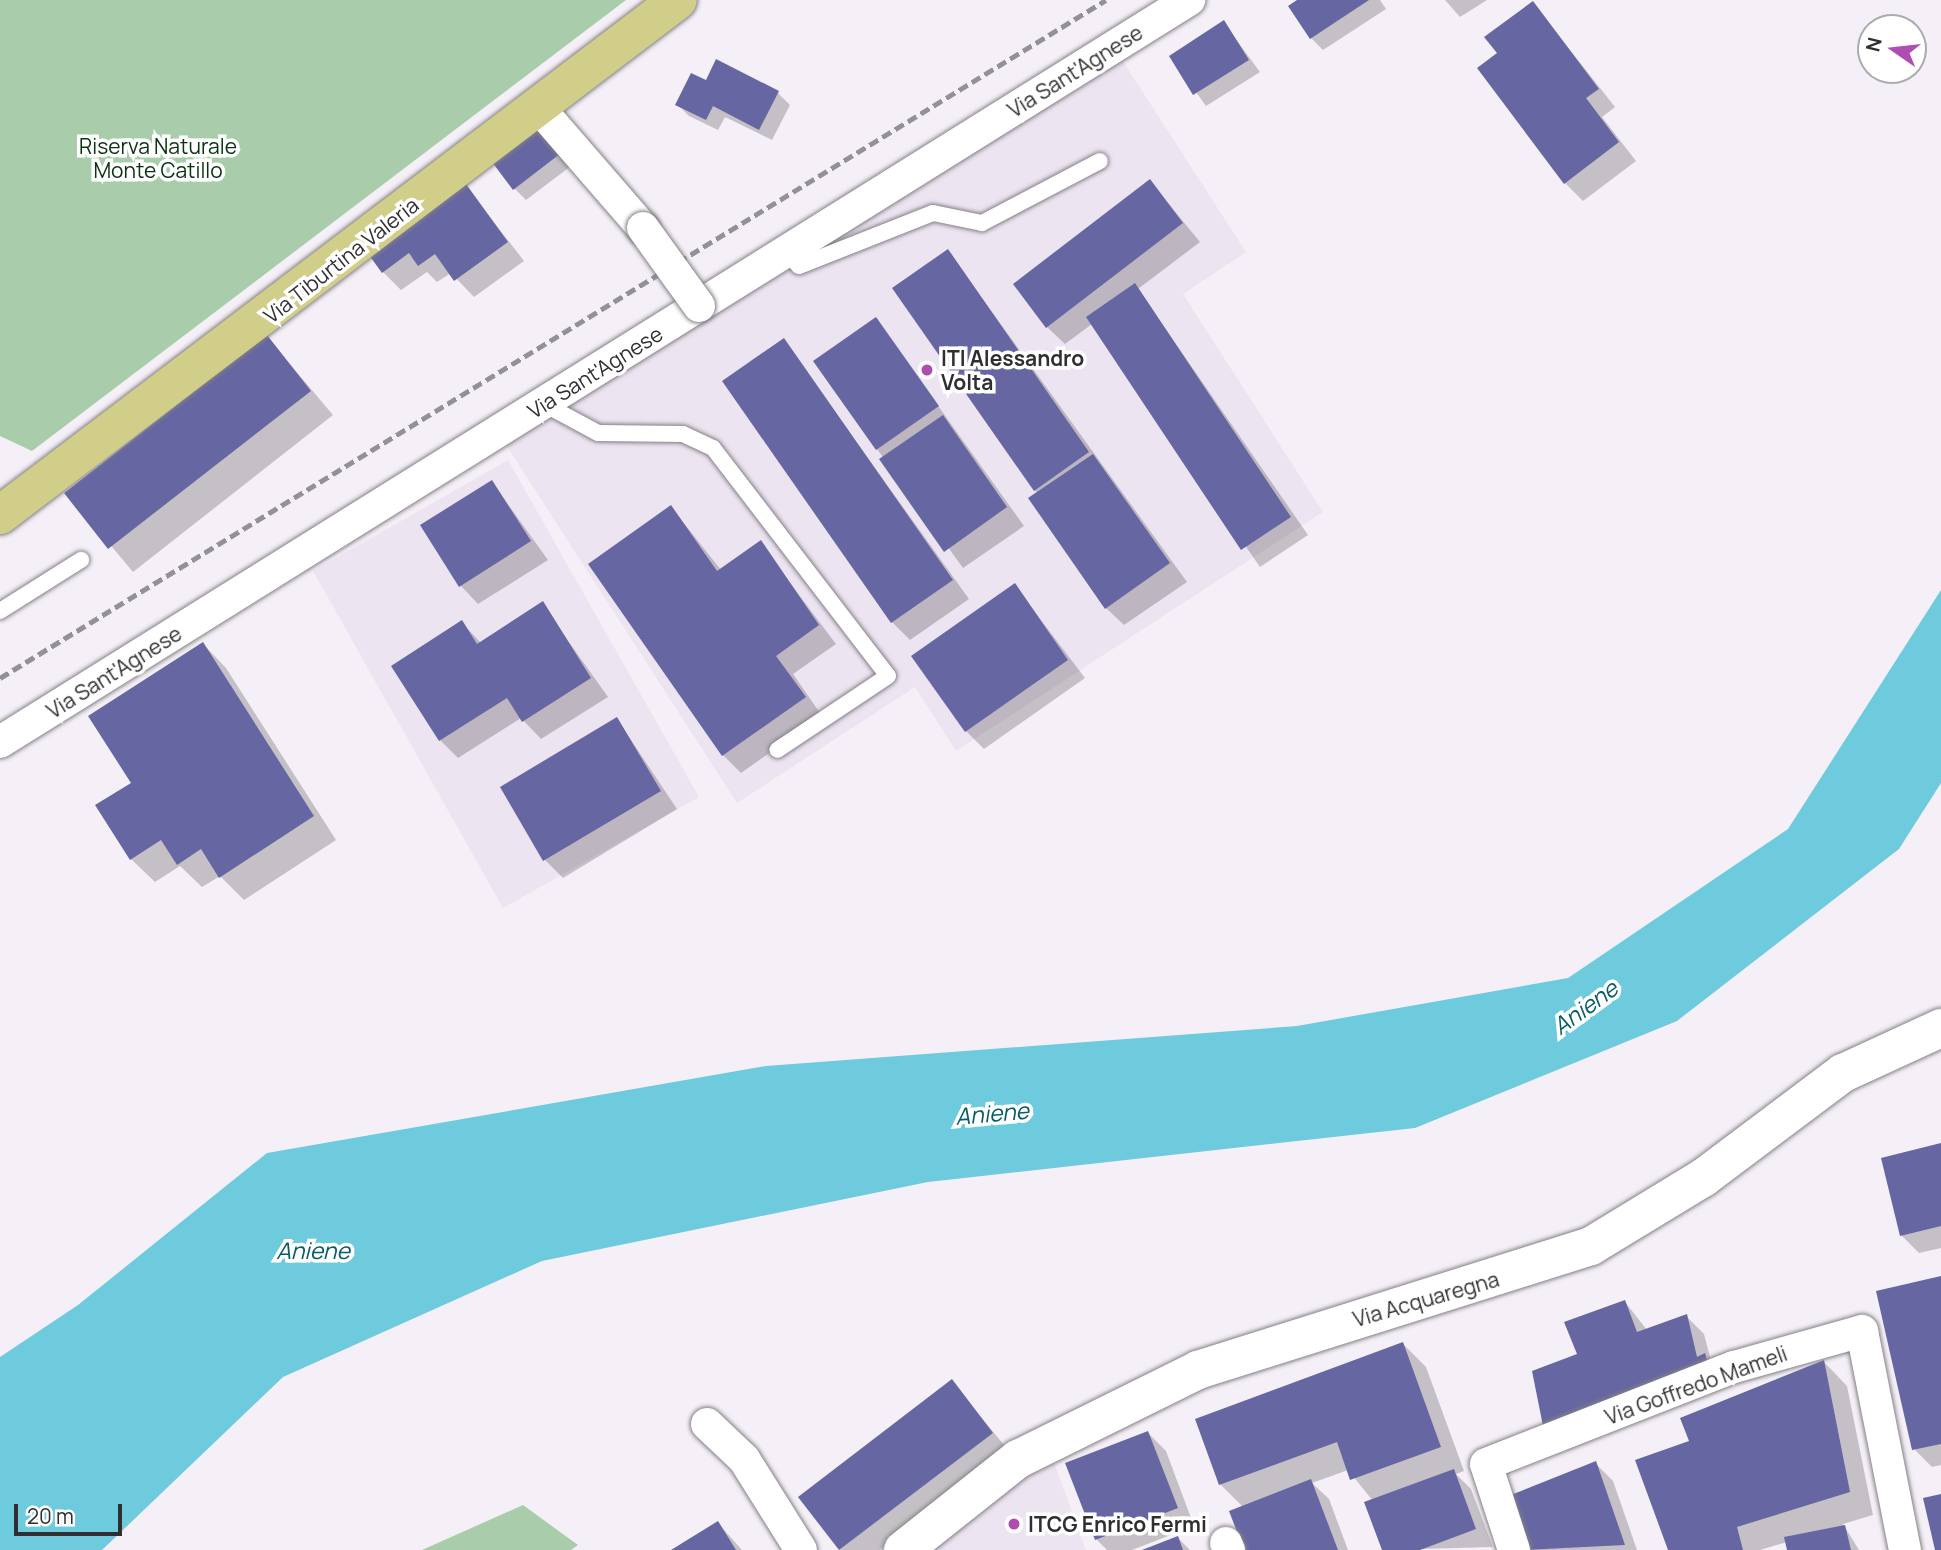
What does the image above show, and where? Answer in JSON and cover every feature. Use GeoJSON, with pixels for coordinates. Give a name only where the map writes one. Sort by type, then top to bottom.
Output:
{"type":"FeatureCollection","features":[{"type":"Feature","properties":{"kind":"main road","name":"Via Tiburtina Valeria"},"geometry":{"type":"LineString","coordinates":[[0,515],[678,0]]}},
{"type":"Feature","properties":{"kind":"main road","name":"Via Acquaregna"},"geometry":{"type":"LineString","coordinates":[[903,1550],[927,1536],[1028,1453],[1210,1365],[1591,1246],[1703,1178],[1843,1073],[1941,1028]]}},
{"type":"Feature","properties":{"kind":"street","name":"Via Sant'Agnese"},"geometry":{"type":"LineString","coordinates":[[0,742],[1189,0]]}},
{"type":"Feature","properties":{"kind":"street"},"geometry":{"type":"LineString","coordinates":[[538,108],[643,228],[699,306]]}},
{"type":"Feature","properties":{"kind":"street","name":"Via Goffredo Mameli"},"geometry":{"type":"LineString","coordinates":[[1514,1550],[1486,1464],[1734,1367],[1862,1331],[1905,1550]]}},
{"type":"Feature","properties":{"kind":"street"},"geometry":{"type":"LineString","coordinates":[[707,1424],[744,1459],[801,1550]]}},
{"type":"Feature","properties":{"kind":"lane"},"geometry":{"type":"LineString","coordinates":[[786,252],[799,266],[933,214],[982,223],[1100,161]]}},
{"type":"Feature","properties":{"kind":"lane"},"geometry":{"type":"LineString","coordinates":[[544,404],[598,433],[683,435],[713,447],[888,676],[777,750]]}},
{"type":"Feature","properties":{"kind":"lane"},"geometry":{"type":"LineString","coordinates":[[0,611],[80,560]]}},
{"type":"Feature","properties":{"kind":"shaded area","name":"ITI Alessandro Volta"},"geometry":{"type":"Polygon","coordinates":[[[1115,49],[1246,252],[1183,294],[1323,512],[956,751],[915,687],[737,803],[506,445],[1115,49]]]}},
{"type":"Feature","properties":{"kind":"shaded area"},"geometry":{"type":"Polygon","coordinates":[[[508,460],[699,797],[503,908],[313,571],[508,460]]]}},
{"type":"Feature","properties":{"kind":"shaded area","name":"ITCG Enrico Fermi"},"geometry":{"type":"Polygon","coordinates":[[[1054,1462],[1086,1550],[921,1550],[984,1498],[1054,1462]]]}},
{"type":"Feature","properties":{"kind":"green space","name":"Riserva Naturale Monte Catillo"},"geometry":{"type":"Polygon","coordinates":[[[0,0],[626,0],[32,451],[0,436],[0,0]]]}},
{"type":"Feature","properties":{"kind":"green space"},"geometry":{"type":"Polygon","coordinates":[[[523,1505],[578,1545],[571,1550],[422,1550],[523,1505]]]}},
{"type":"Feature","properties":{"kind":"water","name":"Aniene"},"geometry":{"type":"Polygon","coordinates":[[[1941,590],[1941,783],[1899,849],[1677,1021],[1415,1128],[928,1182],[542,1261],[283,1377],[102,1550],[0,1550],[0,1357],[78,1305],[267,1153],[766,1066],[1297,1026],[1568,978],[1788,829],[1941,590]]]}},
{"type":"Feature","properties":{"kind":"building"},"geometry":{"type":"Polygon","coordinates":[[[1297,0],[1369,0],[1310,39],[1288,6],[1297,0]]]}},
{"type":"Feature","properties":{"kind":"building"},"geometry":{"type":"Polygon","coordinates":[[[1533,1],[1599,89],[1586,98],[1619,142],[1564,184],[1477,68],[1497,53],[1484,37],[1533,1]]]}},
{"type":"Feature","properties":{"kind":"building"},"geometry":{"type":"Polygon","coordinates":[[[1224,20],[1249,60],[1193,95],[1169,56],[1224,20]]]}},
{"type":"Feature","properties":{"kind":"building"},"geometry":{"type":"Polygon","coordinates":[[[716,59],[779,91],[759,130],[713,106],[706,120],[675,105],[691,73],[706,80],[716,59]]]}},
{"type":"Feature","properties":{"kind":"building"},"geometry":{"type":"Polygon","coordinates":[[[544,122],[565,150],[513,190],[492,162],[544,122]]]}},
{"type":"Feature","properties":{"kind":"building"},"geometry":{"type":"Polygon","coordinates":[[[1150,179],[1183,223],[1046,328],[1013,284],[1150,179]]]}},
{"type":"Feature","properties":{"kind":"building"},"geometry":{"type":"Polygon","coordinates":[[[466,184],[508,242],[454,281],[435,254],[418,266],[409,253],[382,273],[369,255],[466,184]]]}},
{"type":"Feature","properties":{"kind":"building"},"geometry":{"type":"Polygon","coordinates":[[[948,249],[1089,452],[1034,491],[892,288],[948,249]]]}},
{"type":"Feature","properties":{"kind":"building"},"geometry":{"type":"Polygon","coordinates":[[[1135,283],[1291,517],[1241,550],[1086,317],[1135,283]]]}},
{"type":"Feature","properties":{"kind":"building"},"geometry":{"type":"Polygon","coordinates":[[[876,317],[939,406],[876,450],[813,361],[876,317]]]}},
{"type":"Feature","properties":{"kind":"building"},"geometry":{"type":"Polygon","coordinates":[[[267,335],[311,391],[108,549],[64,493],[267,335]]]}},
{"type":"Feature","properties":{"kind":"building"},"geometry":{"type":"Polygon","coordinates":[[[784,338],[953,580],[891,623],[722,381],[784,338]]]}},
{"type":"Feature","properties":{"kind":"building"},"geometry":{"type":"Polygon","coordinates":[[[943,415],[1007,507],[944,552],[879,459],[943,415]]]}},
{"type":"Feature","properties":{"kind":"building"},"geometry":{"type":"Polygon","coordinates":[[[1093,454],[1170,563],[1105,609],[1028,498],[1093,454]]]}},
{"type":"Feature","properties":{"kind":"building"},"geometry":{"type":"Polygon","coordinates":[[[492,480],[531,541],[459,587],[420,525],[492,480]]]}},
{"type":"Feature","properties":{"kind":"building"},"geometry":{"type":"Polygon","coordinates":[[[671,505],[717,571],[761,540],[819,625],[776,656],[806,697],[722,756],[588,564],[671,505]]]}},
{"type":"Feature","properties":{"kind":"building"},"geometry":{"type":"Polygon","coordinates":[[[1015,583],[1068,660],[965,732],[911,656],[1015,583]]]}},
{"type":"Feature","properties":{"kind":"building"},"geometry":{"type":"Polygon","coordinates":[[[543,601],[591,678],[522,722],[507,698],[439,741],[391,666],[462,620],[477,644],[543,601]]]}},
{"type":"Feature","properties":{"kind":"building"},"geometry":{"type":"Polygon","coordinates":[[[203,642],[314,816],[219,878],[201,849],[177,865],[161,840],[130,860],[95,805],[131,783],[88,716],[203,642]]]}},
{"type":"Feature","properties":{"kind":"building"},"geometry":{"type":"Polygon","coordinates":[[[617,717],[661,791],[543,861],[500,787],[617,717]]]}},
{"type":"Feature","properties":{"kind":"building"},"geometry":{"type":"Polygon","coordinates":[[[1941,1143],[1941,1226],[1900,1236],[1881,1158],[1941,1143]]]}},
{"type":"Feature","properties":{"kind":"building"},"geometry":{"type":"Polygon","coordinates":[[[1941,1276],[1941,1444],[1912,1450],[1876,1291],[1941,1276]]]}},
{"type":"Feature","properties":{"kind":"building"},"geometry":{"type":"Polygon","coordinates":[[[1625,1300],[1637,1332],[1687,1314],[1697,1357],[1705,1353],[1709,1368],[1544,1431],[1532,1371],[1577,1354],[1564,1322],[1625,1300]]]}},
{"type":"Feature","properties":{"kind":"building"},"geometry":{"type":"Polygon","coordinates":[[[1403,1342],[1441,1447],[1350,1480],[1337,1442],[1219,1485],[1195,1419],[1403,1342]]]}},
{"type":"Feature","properties":{"kind":"building"},"geometry":{"type":"Polygon","coordinates":[[[1824,1360],[1850,1492],[1737,1527],[1743,1550],[1668,1550],[1635,1460],[1689,1441],[1680,1418],[1824,1360]]]}},
{"type":"Feature","properties":{"kind":"building"},"geometry":{"type":"Polygon","coordinates":[[[952,1379],[993,1433],[839,1550],[798,1497],[952,1379]]]}},
{"type":"Feature","properties":{"kind":"building"},"geometry":{"type":"Polygon","coordinates":[[[1148,1431],[1178,1508],[1095,1540],[1065,1463],[1148,1431]]]}},
{"type":"Feature","properties":{"kind":"building"},"geometry":{"type":"Polygon","coordinates":[[[1596,1461],[1625,1545],[1524,1550],[1506,1497],[1596,1461]]]}},
{"type":"Feature","properties":{"kind":"building"},"geometry":{"type":"Polygon","coordinates":[[[1454,1469],[1476,1529],[1420,1550],[1382,1550],[1364,1502],[1454,1469]]]}},
{"type":"Feature","properties":{"kind":"building"},"geometry":{"type":"Polygon","coordinates":[[[1311,1479],[1338,1550],[1244,1550],[1229,1511],[1311,1479]]]}},
{"type":"Feature","properties":{"kind":"building"},"geometry":{"type":"Polygon","coordinates":[[[1941,1494],[1941,1550],[1935,1550],[1923,1498],[1941,1494]]]}},
{"type":"Feature","properties":{"kind":"building"},"geometry":{"type":"Polygon","coordinates":[[[718,1521],[736,1550],[671,1550],[718,1521]]]}},
{"type":"Feature","properties":{"kind":"building"},"geometry":{"type":"Polygon","coordinates":[[[1845,1525],[1851,1550],[1787,1550],[1784,1537],[1845,1525]]]}},
{"type":"Feature","properties":{"kind":"building"},"geometry":{"type":"Polygon","coordinates":[[[1178,1536],[1183,1550],[1142,1550],[1178,1536]]]}},
{"type":"Feature","properties":{"kind":"railway"},"geometry":{"type":"LineString","coordinates":[[0,678],[1106,0]]}},
{"type":"Feature","properties":{"kind":"place","name":"ITI Alessandro Volta"},"geometry":{"type":"Point","coordinates":[927,370]}},
{"type":"Feature","properties":{"kind":"place","name":"ITCG Enrico Fermi"},"geometry":{"type":"Point","coordinates":[1014,1524]}}]}
